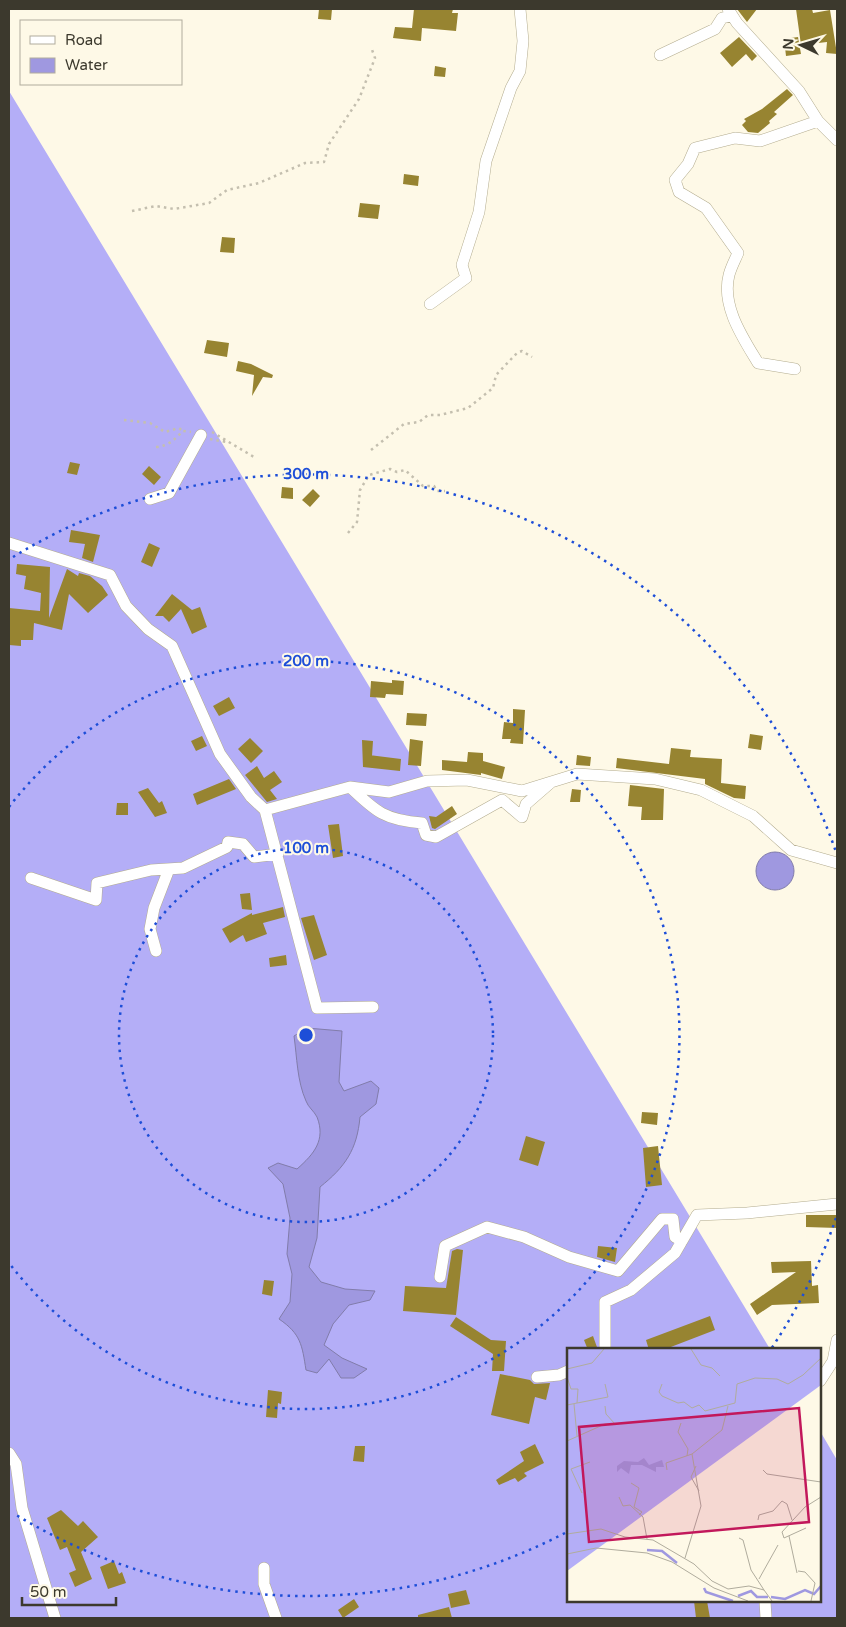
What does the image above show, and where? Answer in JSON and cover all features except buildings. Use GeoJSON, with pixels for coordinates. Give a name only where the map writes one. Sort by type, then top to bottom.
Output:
{"type":"FeatureCollection","features":[{"type":"Feature","properties":{"kind":"street"},"geometry":{"type":"LineString","coordinates":[[430,304],[466,278],[462,265],[479,212],[486,161],[511,88],[520,70],[523,42],[520,9]]}},
{"type":"Feature","properties":{"kind":"street"},"geometry":{"type":"LineString","coordinates":[[660,55],[716,29],[722,18],[729,12],[800,91],[818,121],[837,140]]}},
{"type":"Feature","properties":{"kind":"street"},"geometry":{"type":"LineString","coordinates":[[795,369],[758,363],[735,323],[729,302],[728,276],[738,253],[706,208],[678,192],[675,180],[688,164],[695,148],[736,138],[760,141],[818,121]]}},
{"type":"Feature","properties":{"kind":"street"},"geometry":{"type":"LineString","coordinates":[[150,499],[168,493],[203,431]]}},
{"type":"Feature","properties":{"kind":"street"},"geometry":{"type":"LineString","coordinates":[[9,543],[110,575],[126,606],[148,628],[172,646],[220,754],[251,797],[265,810],[317,1008],[373,1007]]}},
{"type":"Feature","properties":{"kind":"street"},"geometry":{"type":"LineString","coordinates":[[265,810],[350,787],[389,792],[427,781],[467,780],[522,791],[577,774],[655,779],[702,790],[753,816],[791,850],[837,862]]}},
{"type":"Feature","properties":{"kind":"street"},"geometry":{"type":"LineString","coordinates":[[350,787],[369,806],[386,817],[396,820],[422,822],[426,836],[436,837],[502,800],[522,817],[526,804],[552,782]]}},
{"type":"Feature","properties":{"kind":"street"},"geometry":{"type":"LineString","coordinates":[[31,878],[96,900],[97,883],[151,870],[183,868],[227,847],[228,842],[243,844],[254,857],[278,854]]}},
{"type":"Feature","properties":{"kind":"street"},"geometry":{"type":"LineString","coordinates":[[156,950],[150,928],[154,908],[169,869]]}},
{"type":"Feature","properties":{"kind":"street"},"geometry":{"type":"LineString","coordinates":[[604,1348],[605,1302],[631,1290],[675,1253],[697,1215],[747,1213],[837,1204]]}},
{"type":"Feature","properties":{"kind":"street"},"geometry":{"type":"LineString","coordinates":[[440,1277],[445,1246],[487,1227],[524,1237],[568,1257],[618,1271],[662,1219],[673,1219],[675,1237],[682,1241]]}},
{"type":"Feature","properties":{"kind":"street"},"geometry":{"type":"LineString","coordinates":[[821,1379],[833,1361],[837,1340]]}},
{"type":"Feature","properties":{"kind":"street"},"geometry":{"type":"LineString","coordinates":[[536,1378],[559,1375],[567,1371]]}},
{"type":"Feature","properties":{"kind":"street"},"geometry":{"type":"LineString","coordinates":[[9,1453],[16,1464],[22,1508],[55,1618]]}},
{"type":"Feature","properties":{"kind":"street"},"geometry":{"type":"LineString","coordinates":[[264,1568],[264,1584],[276,1618]]}},
{"type":"Feature","properties":{"kind":"street"},"geometry":{"type":"LineString","coordinates":[[765,1602],[766,1618]]}},
{"type":"Feature","properties":{"kind":"path"},"geometry":{"type":"LineString","coordinates":[[132,211],[156,206],[174,209],[208,203],[227,190],[259,183],[305,163],[324,162],[329,144],[359,99],[375,58],[371,47]]}},
{"type":"Feature","properties":{"kind":"path"},"geometry":{"type":"LineString","coordinates":[[371,450],[404,424],[419,422],[428,414],[440,415],[468,408],[493,388],[496,375],[516,353],[522,351],[532,356]]}},
{"type":"Feature","properties":{"kind":"path"},"geometry":{"type":"LineString","coordinates":[[124,420],[150,423],[164,432],[179,428],[183,431]]}},
{"type":"Feature","properties":{"kind":"path"},"geometry":{"type":"LineString","coordinates":[[203,431],[254,457]]}},
{"type":"Feature","properties":{"kind":"path"},"geometry":{"type":"LineString","coordinates":[[348,533],[357,522],[360,490],[369,475],[390,469],[397,472],[405,470],[423,486],[434,486],[437,490],[445,491]]}},
{"type":"Feature","properties":{"kind":"shaded area"},"geometry":{"type":"Polygon","coordinates":[[[9,91],[769,1348],[567,1348],[567,1602],[821,1602],[821,1433],[837,1460],[837,1618],[9,1618],[9,91]]]}},
{"type":"Feature","properties":{"kind":"water"},"geometry":{"type":"Polygon","coordinates":[[[775,852],[782,853],[788,858],[793,864],[793,878],[788,884],[782,889],[775,890],[768,889],[762,884],[757,878],[756,871],[757,864],[762,858],[768,853],[775,852]]]}},
{"type":"Feature","properties":{"kind":"water"},"geometry":{"type":"Polygon","coordinates":[[[307,1028],[342,1031],[339,1082],[344,1091],[371,1081],[379,1088],[376,1104],[360,1117],[356,1139],[348,1157],[343,1165],[320,1187],[317,1238],[309,1267],[321,1282],[345,1289],[375,1291],[370,1300],[349,1305],[333,1324],[324,1345],[342,1358],[367,1369],[354,1378],[341,1378],[329,1359],[317,1373],[306,1370],[303,1354],[296,1335],[279,1319],[290,1302],[292,1274],[287,1254],[290,1218],[283,1184],[268,1168],[278,1163],[297,1169],[309,1158],[319,1140],[320,1133],[317,1117],[307,1103],[301,1085],[294,1036],[307,1028]]]}}]}
